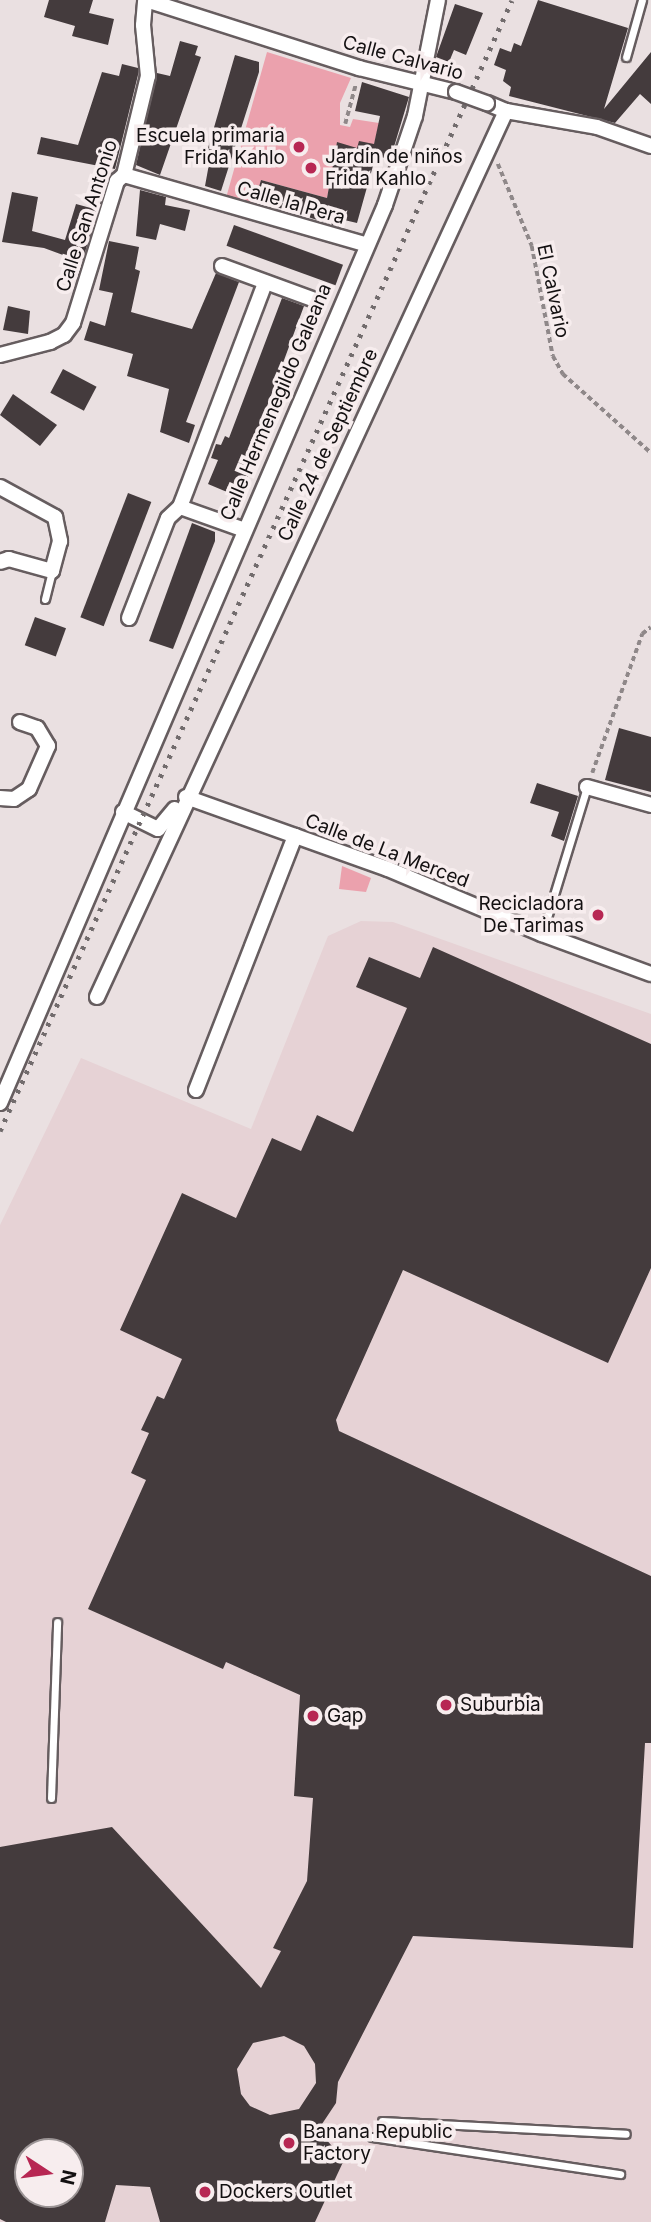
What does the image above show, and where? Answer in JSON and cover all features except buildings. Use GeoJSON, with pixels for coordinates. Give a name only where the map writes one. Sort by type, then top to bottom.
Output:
{"type":"FeatureCollection","features":[{"type":"Feature","properties":{"kind":"street","name":"Calle Calvario"},"geometry":{"type":"LineString","coordinates":[[146,0],[359,68],[456,92],[506,111],[597,127],[651,146]]}},
{"type":"Feature","properties":{"kind":"street","name":"Calle San Antonio"},"geometry":{"type":"LineString","coordinates":[[0,355],[50,342],[64,335],[73,323],[117,181],[124,175],[150,67],[144,50],[146,0]]}},
{"type":"Feature","properties":{"kind":"street","name":"Calle Hermenegildo Galeana"},"geometry":{"type":"LineString","coordinates":[[0,1103],[6,1072],[123,812],[242,529],[396,177],[415,116],[419,82],[438,0]]}},
{"type":"Feature","properties":{"kind":"street","name":"Calle 24 de Septiembre"},"geometry":{"type":"LineString","coordinates":[[97,997],[186,797],[489,142],[506,111]]}},
{"type":"Feature","properties":{"kind":"street","name":"Calle la Pera"},"geometry":{"type":"LineString","coordinates":[[124,175],[366,244]]}},
{"type":"Feature","properties":{"kind":"street"},"geometry":{"type":"LineString","coordinates":[[222,266],[265,284],[315,300]]}},
{"type":"Feature","properties":{"kind":"street"},"geometry":{"type":"LineString","coordinates":[[129,618],[168,518],[180,507],[265,284]]}},
{"type":"Feature","properties":{"kind":"street"},"geometry":{"type":"LineString","coordinates":[[0,487],[55,517],[60,550],[52,571],[9,559],[0,562]]}},
{"type":"Feature","properties":{"kind":"street"},"geometry":{"type":"LineString","coordinates":[[180,507],[242,529]]}},
{"type":"Feature","properties":{"kind":"street"},"geometry":{"type":"LineString","coordinates":[[0,798],[14,799],[29,789],[48,746],[37,728],[20,722]]}},
{"type":"Feature","properties":{"kind":"street"},"geometry":{"type":"LineString","coordinates":[[587,787],[651,805]]}},
{"type":"Feature","properties":{"kind":"street"},"geometry":{"type":"LineString","coordinates":[[123,812],[158,829],[186,797]]}},
{"type":"Feature","properties":{"kind":"street","name":"Calle de La Merced"},"geometry":{"type":"LineString","coordinates":[[186,797],[388,869],[542,934],[651,974]]}},
{"type":"Feature","properties":{"kind":"street"},"geometry":{"type":"LineString","coordinates":[[196,1090],[295,836]]}},
{"type":"Feature","properties":{"kind":"lane"},"geometry":{"type":"LineString","coordinates":[[626,57],[642,0]]}},
{"type":"Feature","properties":{"kind":"lane"},"geometry":{"type":"LineString","coordinates":[[46,599],[52,571]]}},
{"type":"Feature","properties":{"kind":"lane"},"geometry":{"type":"LineString","coordinates":[[542,934],[587,787]]}},
{"type":"Feature","properties":{"kind":"lane"},"geometry":{"type":"LineString","coordinates":[[51,1798],[57,1622]]}},
{"type":"Feature","properties":{"kind":"lane"},"geometry":{"type":"LineString","coordinates":[[382,2121],[626,2134]]}},
{"type":"Feature","properties":{"kind":"lane"},"geometry":{"type":"LineString","coordinates":[[372,2137],[620,2174]]}},
{"type":"Feature","properties":{"kind":"path"},"geometry":{"type":"LineString","coordinates":[[345,124],[359,68]]}},
{"type":"Feature","properties":{"kind":"path","name":"El Calvario"},"geometry":{"type":"LineString","coordinates":[[489,142],[532,246],[553,356],[563,373],[651,453]]}},
{"type":"Feature","properties":{"kind":"path"},"geometry":{"type":"LineString","coordinates":[[587,787],[642,634],[651,627]]}},
{"type":"Feature","properties":{"kind":"shaded area"},"geometry":{"type":"Polygon","coordinates":[[[267,52],[351,78],[340,103],[340,125],[350,127],[353,119],[379,123],[372,154],[337,143],[327,198],[261,180],[253,207],[226,198],[267,52]]]}},
{"type":"Feature","properties":{"kind":"shaded area"},"geometry":{"type":"Polygon","coordinates":[[[342,866],[371,878],[366,892],[339,889],[342,866]]]}},
{"type":"Feature","properties":{"kind":"shaded area"},"geometry":{"type":"Polygon","coordinates":[[[361,921],[393,922],[651,1014],[651,2222],[0,2222],[0,1225],[81,1058],[251,1129],[328,936],[361,921]]]}},
{"type":"Feature","properties":{"kind":"railway"},"geometry":{"type":"LineString","coordinates":[[0,1131],[512,0]]}},
{"type":"Feature","properties":{"kind":"place","name":"Escuela primaria Frida Kahlo"},"geometry":{"type":"Point","coordinates":[299,147]}},
{"type":"Feature","properties":{"kind":"place","name":"Jardin de niños Frida Kahlo"},"geometry":{"type":"Point","coordinates":[311,168]}},
{"type":"Feature","properties":{"kind":"place","name":"Recicladora De Tarimas"},"geometry":{"type":"Point","coordinates":[598,915]}},
{"type":"Feature","properties":{"kind":"place","name":"Suburbia"},"geometry":{"type":"Point","coordinates":[446,1705]}},
{"type":"Feature","properties":{"kind":"place","name":"Gap"},"geometry":{"type":"Point","coordinates":[313,1716]}},
{"type":"Feature","properties":{"kind":"place","name":"Banana Republic Factory"},"geometry":{"type":"Point","coordinates":[289,2143]}},
{"type":"Feature","properties":{"kind":"place","name":"Dockers Outlet"},"geometry":{"type":"Point","coordinates":[205,2192]}}]}
